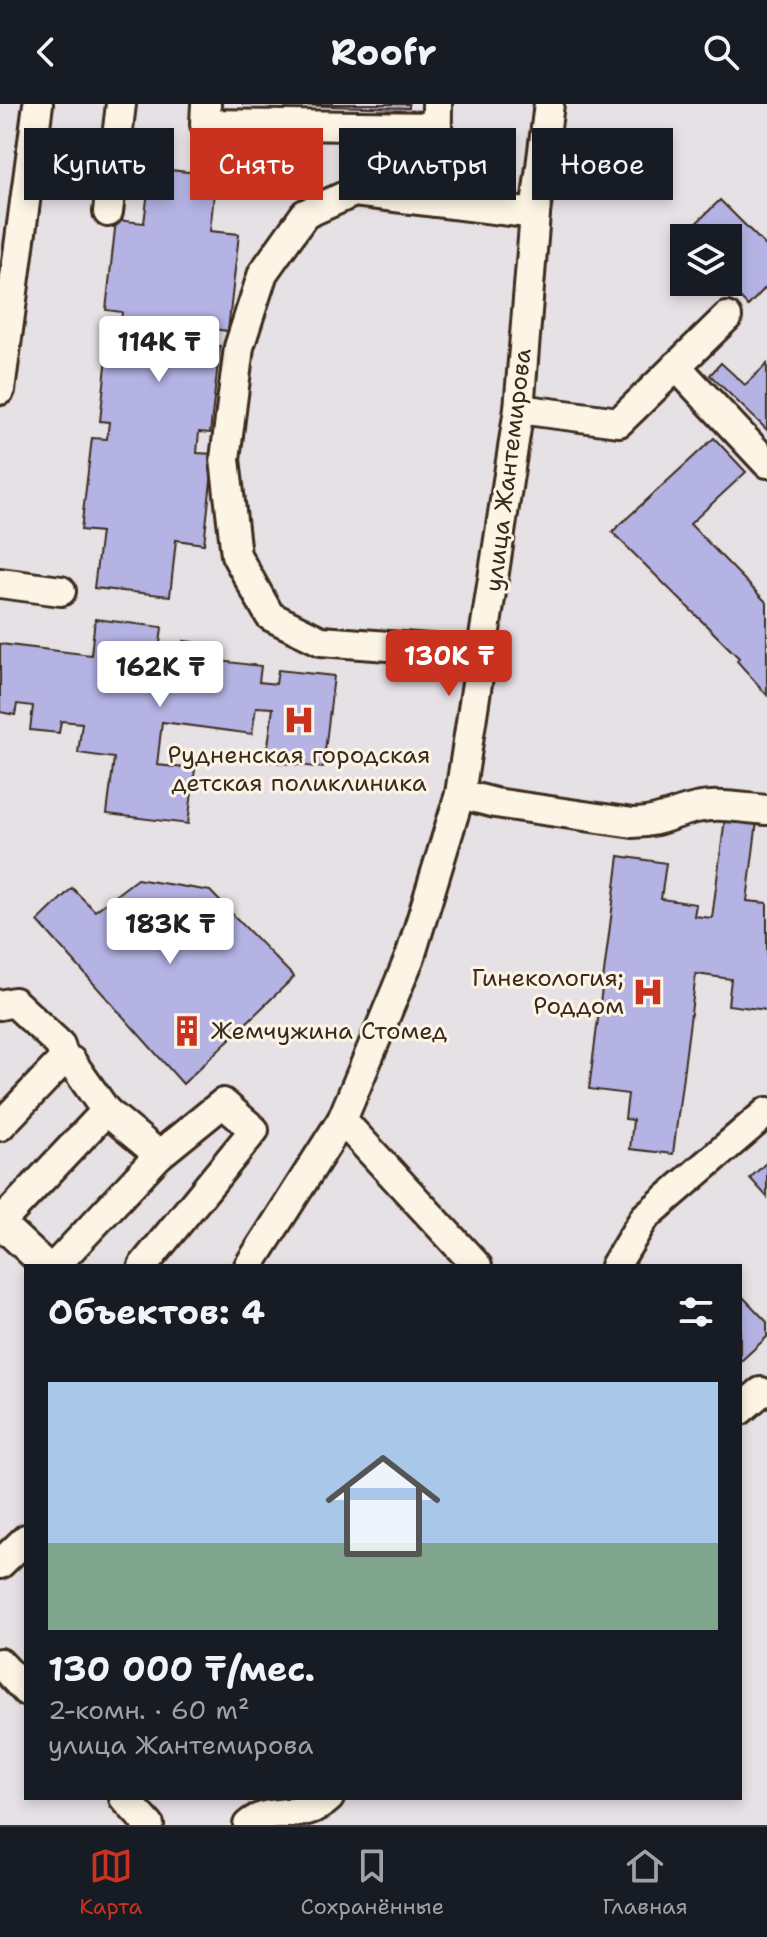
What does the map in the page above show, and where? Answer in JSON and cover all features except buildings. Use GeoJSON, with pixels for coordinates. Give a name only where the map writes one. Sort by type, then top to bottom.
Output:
{"type":"FeatureCollection","features":[{"type":"Feature","properties":{"kind":"street"},"geometry":{"type":"LineString","coordinates":[[0,390],[38,104]]}},
{"type":"Feature","properties":{"kind":"street"},"geometry":{"type":"LineString","coordinates":[[108,212],[121,104]]}},
{"type":"Feature","properties":{"kind":"street"},"geometry":{"type":"LineString","coordinates":[[206,104],[205,124],[437,116],[436,202]]}},
{"type":"Feature","properties":{"kind":"street","name":"улица Жантемирова"},"geometry":{"type":"LineString","coordinates":[[250,1264],[342,1120],[410,957],[460,794],[519,409],[535,214],[549,104]]}},
{"type":"Feature","properties":{"kind":"street"},"geometry":{"type":"LineString","coordinates":[[483,653],[321,641],[270,616],[236,555],[225,459],[239,347],[248,317],[263,273],[305,214],[354,192],[535,214]]}},
{"type":"Feature","properties":{"kind":"street"},"geometry":{"type":"LineString","coordinates":[[519,409],[619,422],[727,317]]}},
{"type":"Feature","properties":{"kind":"street"},"geometry":{"type":"LineString","coordinates":[[676,366],[767,463]]}},
{"type":"Feature","properties":{"kind":"street"},"geometry":{"type":"LineString","coordinates":[[0,583],[61,591]]}},
{"type":"Feature","properties":{"kind":"street"},"geometry":{"type":"LineString","coordinates":[[460,794],[495,803],[633,823],[656,823],[693,808],[717,805],[767,810]]}},
{"type":"Feature","properties":{"kind":"street"},"geometry":{"type":"LineString","coordinates":[[0,1005],[14,1002],[60,1045],[64,1059]]}},
{"type":"Feature","properties":{"kind":"street"},"geometry":{"type":"LineString","coordinates":[[64,1059],[71,1061],[106,1111],[159,1155]]}},
{"type":"Feature","properties":{"kind":"street"},"geometry":{"type":"LineString","coordinates":[[0,1126],[64,1059]]}},
{"type":"Feature","properties":{"kind":"street"},"geometry":{"type":"LineString","coordinates":[[57,1264],[159,1155],[223,1103],[254,1130],[145,1264]]}},
{"type":"Feature","properties":{"kind":"street"},"geometry":{"type":"LineString","coordinates":[[44,1264],[0,1223],[106,1111]]}},
{"type":"Feature","properties":{"kind":"street"},"geometry":{"type":"LineString","coordinates":[[616,1264],[645,1217],[767,1112]]}},
{"type":"Feature","properties":{"kind":"street"},"geometry":{"type":"LineString","coordinates":[[342,1120],[475,1264]]}},
{"type":"Feature","properties":{"kind":"street"},"geometry":{"type":"LineString","coordinates":[[742,1408],[761,1392]]}},
{"type":"Feature","properties":{"kind":"street"},"geometry":{"type":"LineString","coordinates":[[0,1564],[24,1541]]}},
{"type":"Feature","properties":{"kind":"street"},"geometry":{"type":"LineString","coordinates":[[0,1663],[24,1689]]}},
{"type":"Feature","properties":{"kind":"street"},"geometry":{"type":"LineString","coordinates":[[126,1800],[149,1825]]}},
{"type":"Feature","properties":{"kind":"street"},"geometry":{"type":"LineString","coordinates":[[248,1825],[255,1818],[316,1810],[327,1800]]}},
{"type":"Feature","properties":{"kind":"place","name":"Рудненская городская детская поликлиника"},"geometry":{"type":"Point","coordinates":[299,720]}},
{"type":"Feature","properties":{"kind":"place","name":"Гинекология; Роддом"},"geometry":{"type":"Point","coordinates":[648,992]}},
{"type":"Feature","properties":{"kind":"place","name":"Жемчужина Стомед"},"geometry":{"type":"Point","coordinates":[187,1031]}}]}
